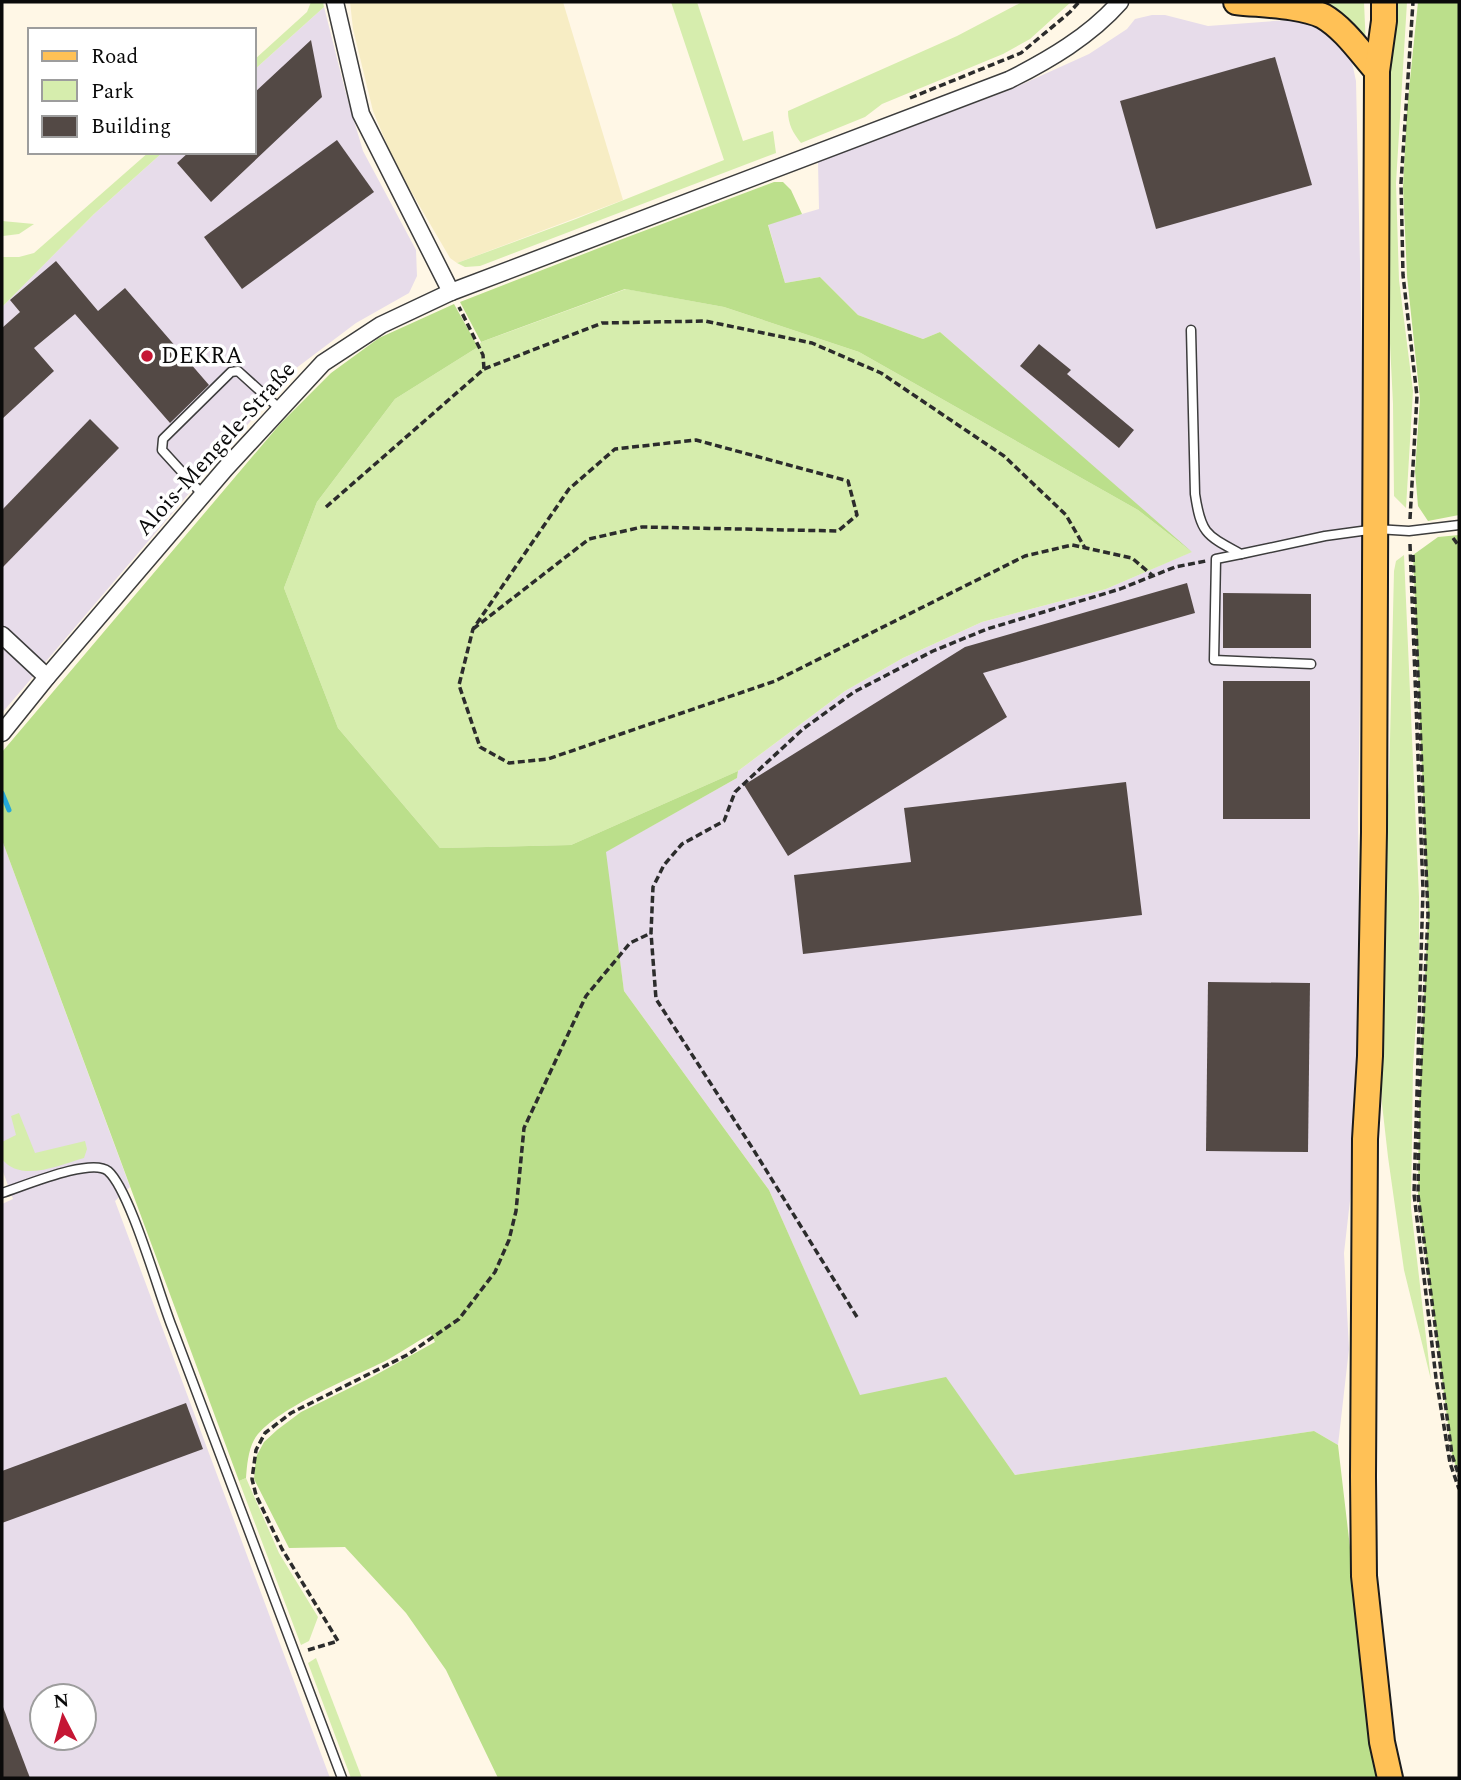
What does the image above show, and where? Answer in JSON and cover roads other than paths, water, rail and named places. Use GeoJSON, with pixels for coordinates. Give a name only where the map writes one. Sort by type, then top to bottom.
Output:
{"type":"FeatureCollection","features":[{"type":"Feature","properties":{"kind":"main road"},"geometry":{"type":"LineString","coordinates":[[1236,2],[1304,10],[1323,16],[1345,34],[1377,71]]}},
{"type":"Feature","properties":{"kind":"main road"},"geometry":{"type":"LineString","coordinates":[[1368,2],[1377,71]]}},
{"type":"Feature","properties":{"kind":"main road"},"geometry":{"type":"LineString","coordinates":[[1384,2],[1377,71],[1376,529],[1370,1043],[1365,1139],[1364,1576],[1382,1742],[1390,1778]]}},
{"type":"Feature","properties":{"kind":"street"},"geometry":{"type":"LineString","coordinates":[[335,2],[360,114],[451,292]]}},
{"type":"Feature","properties":{"kind":"street","name":"Alois-Mengele-Straße"},"geometry":{"type":"LineString","coordinates":[[2,733],[203,495],[323,363],[381,325],[451,292],[1009,80],[1049,60],[1107,17],[1119,2]]}},
{"type":"Feature","properties":{"kind":"street"},"geometry":{"type":"LineString","coordinates":[[2,635],[47,677]]}},
{"type":"Feature","properties":{"kind":"lane"},"geometry":{"type":"LineString","coordinates":[[1191,331],[1195,494],[1199,519],[1208,536],[1241,554]]}},
{"type":"Feature","properties":{"kind":"lane"},"geometry":{"type":"LineString","coordinates":[[203,495],[162,450],[163,439],[231,372],[238,371],[281,409]]}},
{"type":"Feature","properties":{"kind":"lane"},"geometry":{"type":"LineString","coordinates":[[1311,664],[1214,660],[1216,559],[1325,536],[1376,529],[1409,531],[1459,525]]}},
{"type":"Feature","properties":{"kind":"lane"},"geometry":{"type":"LineString","coordinates":[[2,1193],[96,1166],[107,1170],[115,1180],[130,1208],[170,1324],[342,1778]]}},
{"type":"Feature","properties":{"kind":"waterway"},"geometry":{"type":"LineString","coordinates":[[2,793],[9,810]]}},
{"type":"Feature","properties":{"kind":"place","name":"DEKRA"},"geometry":{"type":"Point","coordinates":[147,356]}}]}
